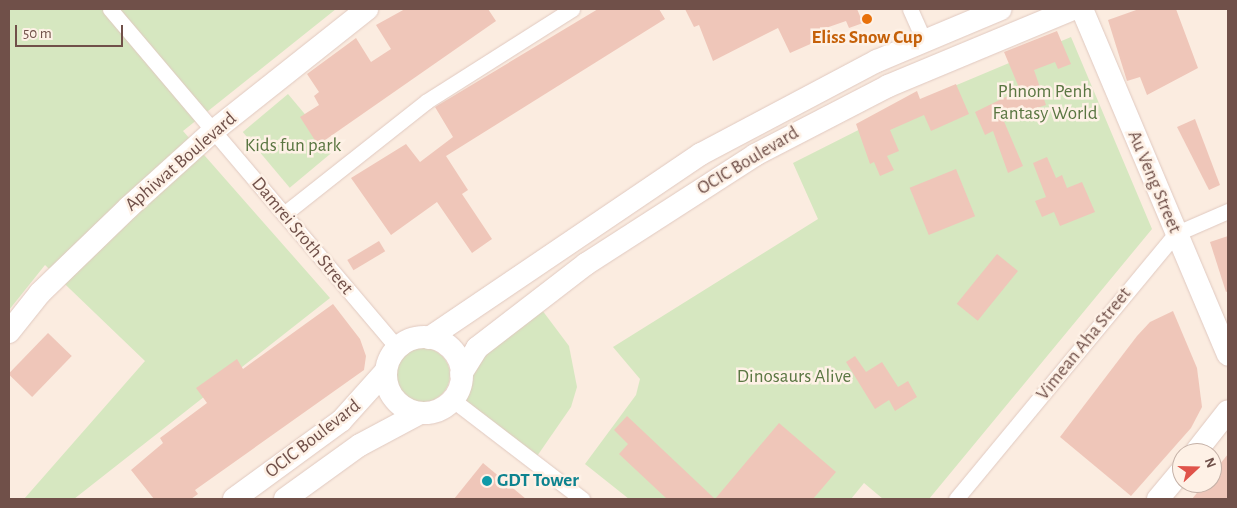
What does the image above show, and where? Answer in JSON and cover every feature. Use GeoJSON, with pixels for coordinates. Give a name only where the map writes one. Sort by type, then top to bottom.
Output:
{"type":"FeatureCollection","features":[{"type":"Feature","properties":{"kind":"street","name":"Damrei Sroth Street"},"geometry":{"type":"LineString","coordinates":[[110,9],[212,132],[397,348]]}},
{"type":"Feature","properties":{"kind":"street","name":"Aphiwat Boulevard"},"geometry":{"type":"LineString","coordinates":[[9,332],[40,294],[212,132],[367,9]]}},
{"type":"Feature","properties":{"kind":"street"},"geometry":{"type":"LineString","coordinates":[[284,214],[427,101],[572,9]]}},
{"type":"Feature","properties":{"kind":"street"},"geometry":{"type":"LineString","coordinates":[[910,9],[924,41]]}},
{"type":"Feature","properties":{"kind":"street","name":"OCIC Boulevard"},"geometry":{"type":"LineString","coordinates":[[429,338],[701,154],[801,98],[924,41],[1002,9]]}},
{"type":"Feature","properties":{"kind":"street","name":"OCIC Boulevard"},"geometry":{"type":"LineString","coordinates":[[461,374],[477,348],[586,264],[755,155],[888,86],[1073,9]]}},
{"type":"Feature","properties":{"kind":"street","name":"Au Veng Street"},"geometry":{"type":"LineString","coordinates":[[1082,9],[1175,234],[1226,344]]}},
{"type":"Feature","properties":{"kind":"street","name":"Vimean Aha Street"},"geometry":{"type":"LineString","coordinates":[[956,499],[1175,234],[1228,211]]}},
{"type":"Feature","properties":{"kind":"street"},"geometry":{"type":"LineString","coordinates":[[417,338],[429,338],[452,350],[461,374],[452,400],[443,408],[420,413],[394,399],[386,371],[397,348],[417,338]]}},
{"type":"Feature","properties":{"kind":"street","name":"OCIC Boulevard"},"geometry":{"type":"LineString","coordinates":[[234,499],[341,421],[386,371]]}},
{"type":"Feature","properties":{"kind":"street"},"geometry":{"type":"LineString","coordinates":[[452,400],[582,499]]}},
{"type":"Feature","properties":{"kind":"street"},"geometry":{"type":"LineString","coordinates":[[1203,443],[1228,412]]}},
{"type":"Feature","properties":{"kind":"street","name":"OCIC Boulevard"},"geometry":{"type":"LineString","coordinates":[[285,499],[360,444],[420,413]]}},
{"type":"Feature","properties":{"kind":"street"},"geometry":{"type":"LineString","coordinates":[[1158,499],[1172,482]]}},
{"type":"Feature","properties":{"kind":"green space"},"geometry":{"type":"Polygon","coordinates":[[[9,9],[336,9],[183,131],[330,298],[74,499],[24,499],[145,361],[45,265],[9,310],[9,9]]]}},
{"type":"Feature","properties":{"kind":"green space","name":"Dinosaurs Alive"},"geometry":{"type":"Polygon","coordinates":[[[1071,37],[1152,229],[929,499],[883,499],[864,483],[851,499],[629,499],[585,464],[636,395],[640,379],[613,347],[818,219],[793,163],[902,108],[1071,37]]]}},
{"type":"Feature","properties":{"kind":"green space","name":"Kids fun park"},"geometry":{"type":"Polygon","coordinates":[[[288,94],[335,150],[290,188],[243,132],[288,94]]]}},
{"type":"Feature","properties":{"kind":"green space"},"geometry":{"type":"Polygon","coordinates":[[[536,302],[569,346],[577,387],[571,407],[533,462],[453,400],[461,374],[536,302]]]}},
{"type":"Feature","properties":{"kind":"green space"},"geometry":{"type":"Polygon","coordinates":[[[418,348],[428,348],[438,352],[446,360],[450,375],[446,390],[438,398],[428,402],[418,402],[408,398],[400,390],[396,380],[396,370],[400,360],[408,352],[418,348]]]}},
{"type":"Feature","properties":{"kind":"building"},"geometry":{"type":"Polygon","coordinates":[[[405,9],[488,9],[496,21],[318,145],[300,117],[319,105],[314,96],[319,92],[307,74],[356,38],[371,62],[391,49],[376,25],[405,9]]]}},
{"type":"Feature","properties":{"kind":"building"},"geometry":{"type":"Polygon","coordinates":[[[598,9],[659,9],[665,19],[446,156],[468,190],[462,194],[492,239],[472,253],[437,202],[391,235],[351,178],[406,144],[420,162],[453,137],[435,107],[598,9]]]}},
{"type":"Feature","properties":{"kind":"building"},"geometry":{"type":"Polygon","coordinates":[[[685,9],[857,9],[863,23],[849,28],[846,21],[820,30],[824,38],[790,53],[778,28],[713,61],[699,25],[694,27],[685,9]]]}},
{"type":"Feature","properties":{"kind":"building"},"geometry":{"type":"Polygon","coordinates":[[[1139,9],[1176,9],[1198,68],[1147,95],[1140,77],[1127,81],[1108,20],[1139,9]]]}},
{"type":"Feature","properties":{"kind":"building"},"geometry":{"type":"Polygon","coordinates":[[[1057,31],[1071,64],[1058,69],[1055,62],[1034,70],[1046,105],[1003,119],[1023,166],[1008,173],[993,131],[985,135],[975,112],[1020,90],[1004,52],[1057,31]]]}},
{"type":"Feature","properties":{"kind":"building"},"geometry":{"type":"Polygon","coordinates":[[[956,84],[969,114],[931,131],[924,115],[890,130],[899,151],[887,156],[894,170],[880,176],[874,162],[870,164],[856,124],[917,91],[920,99],[956,84]]]}},
{"type":"Feature","properties":{"kind":"building"},"geometry":{"type":"Polygon","coordinates":[[[1195,119],[1220,185],[1209,190],[1177,127],[1195,119]]]}},
{"type":"Feature","properties":{"kind":"building"},"geometry":{"type":"Polygon","coordinates":[[[1047,157],[1056,178],[1062,175],[1067,188],[1082,182],[1095,212],[1060,226],[1054,212],[1042,217],[1035,201],[1046,197],[1033,163],[1047,157]]]}},
{"type":"Feature","properties":{"kind":"building"},"geometry":{"type":"Polygon","coordinates":[[[956,169],[975,216],[929,235],[910,188],[956,169]]]}},
{"type":"Feature","properties":{"kind":"building"},"geometry":{"type":"Polygon","coordinates":[[[1228,236],[1228,291],[1226,292],[1210,242],[1228,236]]]}},
{"type":"Feature","properties":{"kind":"building"},"geometry":{"type":"Polygon","coordinates":[[[379,241],[385,251],[353,270],[347,260],[379,241]]]}},
{"type":"Feature","properties":{"kind":"building"},"geometry":{"type":"Polygon","coordinates":[[[997,254],[1018,271],[978,321],[957,304],[997,254]]]}},
{"type":"Feature","properties":{"kind":"building"},"geometry":{"type":"Polygon","coordinates":[[[333,304],[360,339],[366,356],[364,370],[195,490],[198,494],[191,499],[154,499],[131,470],[163,443],[160,438],[207,403],[196,388],[237,359],[243,369],[333,304]]]}},
{"type":"Feature","properties":{"kind":"building"},"geometry":{"type":"Polygon","coordinates":[[[1173,311],[1197,368],[1202,407],[1191,428],[1178,443],[1172,443],[1172,450],[1131,496],[1060,437],[1137,336],[1150,322],[1173,311]]]}},
{"type":"Feature","properties":{"kind":"building"},"geometry":{"type":"Polygon","coordinates":[[[48,333],[72,356],[32,397],[9,373],[48,333]]]}},
{"type":"Feature","properties":{"kind":"building"},"geometry":{"type":"Polygon","coordinates":[[[855,356],[866,372],[882,362],[898,387],[908,381],[917,397],[895,411],[889,400],[875,409],[846,362],[855,356]]]}},
{"type":"Feature","properties":{"kind":"building"},"geometry":{"type":"Polygon","coordinates":[[[627,416],[715,499],[667,499],[619,454],[628,444],[614,430],[627,416]]]}},
{"type":"Feature","properties":{"kind":"building"},"geometry":{"type":"Polygon","coordinates":[[[779,423],[836,472],[813,499],[715,499],[779,423]]]}},
{"type":"Feature","properties":{"kind":"building"},"geometry":{"type":"Polygon","coordinates":[[[1228,454],[1228,499],[1192,499],[1197,493],[1222,493],[1222,462],[1228,454]]]}},
{"type":"Feature","properties":{"kind":"building","name":"GDT Tower"},"geometry":{"type":"Polygon","coordinates":[[[483,463],[526,499],[454,499],[483,463]]]}},
{"type":"Feature","properties":{"kind":"place","name":"Eliss Snow Cup"},"geometry":{"type":"Point","coordinates":[867,19]}},
{"type":"Feature","properties":{"kind":"place","name":"GDT Tower"},"geometry":{"type":"Point","coordinates":[487,481]}},
{"type":"Feature","properties":{"kind":"park label","name":"Phnom Penh Fantasy World"},"geometry":{"type":"Point","coordinates":[1045,103]}}]}
